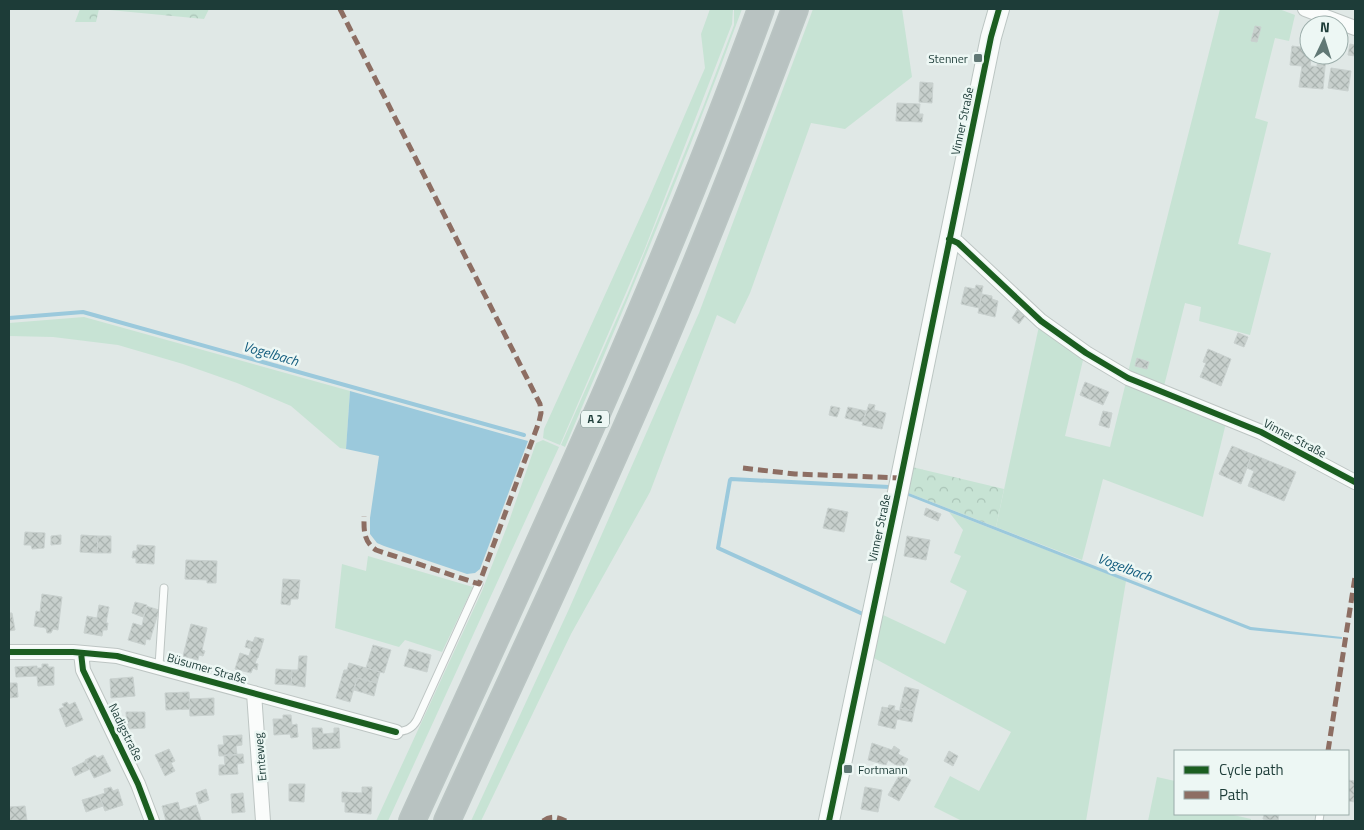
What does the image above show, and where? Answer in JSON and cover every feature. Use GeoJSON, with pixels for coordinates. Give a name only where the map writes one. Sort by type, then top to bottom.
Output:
{"type":"FeatureCollection","features":[{"type":"Feature","properties":{"kind":"highway","name":"A 2"},"geometry":{"type":"LineString","coordinates":[[412,821],[622,358],[722,112],[761,9]]}},
{"type":"Feature","properties":{"kind":"highway","name":"A 2"},"geometry":{"type":"LineString","coordinates":[[447,821],[621,440],[674,318],[760,103],[795,9]]}},
{"type":"Feature","properties":{"kind":"street","name":"Vinner Straße"},"geometry":{"type":"LineString","coordinates":[[829,821],[991,37],[999,9]]}},
{"type":"Feature","properties":{"kind":"street"},"geometry":{"type":"LineString","coordinates":[[1305,9],[1355,28]]}},
{"type":"Feature","properties":{"kind":"street","name":"Vinner Straße"},"geometry":{"type":"LineString","coordinates":[[949,239],[958,243],[1041,321],[1086,353],[1128,378],[1261,432],[1355,482]]}},
{"type":"Feature","properties":{"kind":"street","name":"Büsumer Straße"},"geometry":{"type":"LineString","coordinates":[[9,652],[81,653],[117,656],[396,732]]}},
{"type":"Feature","properties":{"kind":"street","name":"Nadigstraße"},"geometry":{"type":"LineString","coordinates":[[81,653],[83,670],[138,784],[152,821]]}},
{"type":"Feature","properties":{"kind":"street","name":"Ernteweg"},"geometry":{"type":"LineString","coordinates":[[254,693],[263,821]]}},
{"type":"Feature","properties":{"kind":"lane","name":"Büsumer Straße"},"geometry":{"type":"LineString","coordinates":[[396,732],[404,732],[410,729],[417,720],[480,584]]}},
{"type":"Feature","properties":{"kind":"lane"},"geometry":{"type":"LineString","coordinates":[[159,666],[164,588]]}},
{"type":"Feature","properties":{"kind":"green space"},"geometry":{"type":"Polygon","coordinates":[[[80,9],[99,9],[96,22],[75,22],[80,9]]]}},
{"type":"Feature","properties":{"kind":"green space"},"geometry":{"type":"Polygon","coordinates":[[[99,9],[209,9],[204,19],[99,9]]]}},
{"type":"Feature","properties":{"kind":"green space"},"geometry":{"type":"Polygon","coordinates":[[[710,9],[733,9],[732,24],[644,251],[560,445],[543,438],[544,429],[649,198],[705,68],[701,34],[710,9]]]}},
{"type":"Feature","properties":{"kind":"green space"},"geometry":{"type":"Polygon","coordinates":[[[734,9],[742,9],[679,174],[565,447],[561,445],[628,293],[703,107],[734,25],[734,9]]]}},
{"type":"Feature","properties":{"kind":"green space"},"geometry":{"type":"Polygon","coordinates":[[[813,9],[902,9],[912,77],[845,129],[811,123],[750,293],[735,324],[717,315],[650,492],[571,634],[481,821],[471,821],[569,609],[699,313],[813,9]]]}},
{"type":"Feature","properties":{"kind":"green space"},"geometry":{"type":"Polygon","coordinates":[[[1220,9],[1279,9],[1295,15],[1289,41],[1275,38],[1255,118],[1268,122],[1238,244],[1271,253],[1250,335],[1199,321],[1201,307],[1185,303],[1164,386],[1128,372],[1220,9]]]}},
{"type":"Feature","properties":{"kind":"green space"},"geometry":{"type":"Polygon","coordinates":[[[84,317],[350,391],[346,449],[340,448],[291,406],[237,383],[183,364],[118,345],[53,337],[9,336],[9,323],[84,317]]]}},
{"type":"Feature","properties":{"kind":"green space"},"geometry":{"type":"Polygon","coordinates":[[[1039,326],[1084,356],[1065,436],[1110,447],[1126,382],[1226,423],[1203,517],[1103,479],[1082,560],[996,527],[1039,326]]]}},
{"type":"Feature","properties":{"kind":"green space"},"geometry":{"type":"Polygon","coordinates":[[[543,440],[559,447],[388,821],[376,821],[482,591],[536,443],[543,440]]]}},
{"type":"Feature","properties":{"kind":"green space"},"geometry":{"type":"Polygon","coordinates":[[[912,467],[1004,489],[996,527],[906,492],[912,467]]]}},
{"type":"Feature","properties":{"kind":"green space"},"geometry":{"type":"Polygon","coordinates":[[[949,512],[1126,581],[1086,821],[962,821],[934,807],[950,776],[979,791],[1011,732],[872,657],[881,614],[945,644],[967,591],[950,582],[961,556],[954,553],[963,530],[949,512]]]}},
{"type":"Feature","properties":{"kind":"green space"},"geometry":{"type":"Polygon","coordinates":[[[368,556],[473,587],[442,652],[405,640],[399,647],[335,628],[342,564],[366,571],[368,556]]]}},
{"type":"Feature","properties":{"kind":"green space"},"geometry":{"type":"Polygon","coordinates":[[[1157,777],[1174,781],[1174,815],[1233,815],[1251,819],[1251,821],[1148,821],[1157,777]]]}},
{"type":"Feature","properties":{"kind":"water"},"geometry":{"type":"Polygon","coordinates":[[[350,391],[528,441],[480,569],[475,573],[467,574],[384,546],[377,543],[370,534],[370,518],[379,456],[346,449],[350,391]]]}},
{"type":"Feature","properties":{"kind":"water"},"geometry":{"type":"Polygon","coordinates":[[[906,492],[1251,627],[1342,637],[1342,639],[1250,630],[906,495],[906,492]]]}},
{"type":"Feature","properties":{"kind":"building"},"geometry":{"type":"Polygon","coordinates":[[[1255,26],[1261,27],[1257,42],[1251,41],[1255,26]]]}},
{"type":"Feature","properties":{"kind":"building"},"geometry":{"type":"Polygon","coordinates":[[[1350,44],[1355,45],[1355,56],[1349,55],[1350,44]]]}},
{"type":"Feature","properties":{"kind":"building"},"geometry":{"type":"Polygon","coordinates":[[[1292,46],[1299,47],[1299,65],[1325,67],[1323,89],[1299,87],[1302,66],[1290,65],[1292,46]]]}},
{"type":"Feature","properties":{"kind":"building"},"geometry":{"type":"Polygon","coordinates":[[[1331,68],[1351,71],[1348,91],[1328,88],[1331,68]]]}},
{"type":"Feature","properties":{"kind":"building"},"geometry":{"type":"Polygon","coordinates":[[[920,82],[933,83],[932,103],[919,102],[920,82]]]}},
{"type":"Feature","properties":{"kind":"building"},"geometry":{"type":"Polygon","coordinates":[[[897,103],[920,104],[919,114],[923,114],[922,122],[896,121],[897,103]]]}},
{"type":"Feature","properties":{"kind":"building"},"geometry":{"type":"Polygon","coordinates":[[[976,285],[983,286],[979,308],[961,304],[965,287],[975,289],[976,285]]]}},
{"type":"Feature","properties":{"kind":"building"},"geometry":{"type":"Polygon","coordinates":[[[982,294],[992,296],[992,299],[998,301],[995,317],[978,313],[982,294]]]}},
{"type":"Feature","properties":{"kind":"building"},"geometry":{"type":"Polygon","coordinates":[[[1017,310],[1025,316],[1019,324],[1012,318],[1017,310]]]}},
{"type":"Feature","properties":{"kind":"building"},"geometry":{"type":"Polygon","coordinates":[[[1238,333],[1248,337],[1244,347],[1234,343],[1238,333]]]}},
{"type":"Feature","properties":{"kind":"building"},"geometry":{"type":"Polygon","coordinates":[[[1208,349],[1231,359],[1221,386],[1200,377],[1206,363],[1203,362],[1208,349]]]}},
{"type":"Feature","properties":{"kind":"building"},"geometry":{"type":"Polygon","coordinates":[[[1137,358],[1149,362],[1147,369],[1135,366],[1137,358]]]}},
{"type":"Feature","properties":{"kind":"building"},"geometry":{"type":"Polygon","coordinates":[[[1085,382],[1109,392],[1103,405],[1080,395],[1085,382]]]}},
{"type":"Feature","properties":{"kind":"building"},"geometry":{"type":"Polygon","coordinates":[[[869,404],[875,405],[874,410],[886,413],[882,429],[862,425],[869,404]]]}},
{"type":"Feature","properties":{"kind":"building"},"geometry":{"type":"Polygon","coordinates":[[[831,406],[840,408],[837,417],[829,415],[831,406]]]}},
{"type":"Feature","properties":{"kind":"building"},"geometry":{"type":"Polygon","coordinates":[[[848,407],[866,411],[863,422],[845,418],[848,407]]]}},
{"type":"Feature","properties":{"kind":"building"},"geometry":{"type":"Polygon","coordinates":[[[1103,411],[1112,413],[1109,428],[1099,425],[1103,411]]]}},
{"type":"Feature","properties":{"kind":"building"},"geometry":{"type":"Polygon","coordinates":[[[1232,446],[1252,454],[1241,484],[1219,474],[1232,446]]]}},
{"type":"Feature","properties":{"kind":"building"},"geometry":{"type":"Polygon","coordinates":[[[1252,454],[1296,472],[1284,501],[1248,486],[1254,471],[1247,468],[1252,454]]]}},
{"type":"Feature","properties":{"kind":"building"},"geometry":{"type":"Polygon","coordinates":[[[828,508],[848,512],[844,532],[823,528],[828,508]]]}},
{"type":"Feature","properties":{"kind":"building"},"geometry":{"type":"Polygon","coordinates":[[[926,508],[941,514],[938,521],[924,515],[926,508]]]}},
{"type":"Feature","properties":{"kind":"building"},"geometry":{"type":"Polygon","coordinates":[[[25,532],[45,533],[44,548],[32,549],[31,545],[24,545],[25,532]]]}},
{"type":"Feature","properties":{"kind":"building"},"geometry":{"type":"Polygon","coordinates":[[[61,535],[61,544],[51,545],[51,536],[61,535]]]}},
{"type":"Feature","properties":{"kind":"building"},"geometry":{"type":"Polygon","coordinates":[[[81,535],[98,536],[97,553],[80,552],[81,535]]]}},
{"type":"Feature","properties":{"kind":"building"},"geometry":{"type":"Polygon","coordinates":[[[98,536],[111,536],[111,553],[97,553],[98,536]]]}},
{"type":"Feature","properties":{"kind":"building"},"geometry":{"type":"Polygon","coordinates":[[[907,536],[930,540],[926,560],[904,556],[907,536]]]}},
{"type":"Feature","properties":{"kind":"building"},"geometry":{"type":"Polygon","coordinates":[[[137,545],[155,546],[154,564],[136,563],[136,558],[132,558],[133,551],[137,551],[137,545]]]}},
{"type":"Feature","properties":{"kind":"building"},"geometry":{"type":"Polygon","coordinates":[[[186,560],[217,561],[216,583],[207,583],[207,580],[185,579],[186,560]]]}},
{"type":"Feature","properties":{"kind":"building"},"geometry":{"type":"Polygon","coordinates":[[[283,579],[300,580],[298,599],[291,599],[290,605],[281,604],[283,579]]]}},
{"type":"Feature","properties":{"kind":"building"},"geometry":{"type":"Polygon","coordinates":[[[42,594],[62,597],[58,630],[53,629],[51,633],[47,633],[46,628],[34,626],[36,611],[40,612],[42,594]]]}},
{"type":"Feature","properties":{"kind":"building"},"geometry":{"type":"Polygon","coordinates":[[[135,602],[147,605],[143,617],[132,613],[135,602]]]}},
{"type":"Feature","properties":{"kind":"building"},"geometry":{"type":"Polygon","coordinates":[[[99,605],[109,607],[106,623],[108,623],[107,630],[103,630],[102,636],[84,633],[87,616],[97,618],[99,605]]]}},
{"type":"Feature","properties":{"kind":"building"},"geometry":{"type":"Polygon","coordinates":[[[146,606],[159,610],[150,640],[146,639],[145,645],[128,640],[133,623],[142,626],[146,606]]]}},
{"type":"Feature","properties":{"kind":"building"},"geometry":{"type":"Polygon","coordinates":[[[9,613],[12,613],[15,630],[9,631],[9,613]]]}},
{"type":"Feature","properties":{"kind":"building"},"geometry":{"type":"Polygon","coordinates":[[[191,624],[207,628],[202,650],[205,651],[203,656],[199,655],[198,660],[183,656],[191,624]]]}},
{"type":"Feature","properties":{"kind":"building"},"geometry":{"type":"Polygon","coordinates":[[[255,637],[264,639],[255,663],[258,664],[257,670],[253,668],[251,673],[235,669],[240,653],[249,656],[251,649],[245,647],[247,640],[253,642],[255,637]]]}},
{"type":"Feature","properties":{"kind":"building"},"geometry":{"type":"Polygon","coordinates":[[[373,645],[391,650],[384,673],[366,668],[373,645]]]}},
{"type":"Feature","properties":{"kind":"building"},"geometry":{"type":"Polygon","coordinates":[[[409,649],[431,655],[427,672],[404,666],[409,649]]]}},
{"type":"Feature","properties":{"kind":"building"},"geometry":{"type":"Polygon","coordinates":[[[299,656],[307,656],[305,687],[291,685],[292,670],[298,670],[299,656]]]}},
{"type":"Feature","properties":{"kind":"building"},"geometry":{"type":"Polygon","coordinates":[[[349,663],[380,672],[377,683],[357,678],[350,702],[336,698],[344,670],[347,670],[349,663]]]}},
{"type":"Feature","properties":{"kind":"building"},"geometry":{"type":"Polygon","coordinates":[[[42,664],[54,667],[54,685],[38,686],[37,676],[16,677],[15,667],[37,666],[37,668],[42,668],[42,664]]]}},
{"type":"Feature","properties":{"kind":"building"},"geometry":{"type":"Polygon","coordinates":[[[276,669],[292,670],[291,685],[275,684],[276,669]]]}},
{"type":"Feature","properties":{"kind":"building"},"geometry":{"type":"Polygon","coordinates":[[[133,677],[135,696],[111,698],[110,679],[133,677]]]}},
{"type":"Feature","properties":{"kind":"building"},"geometry":{"type":"Polygon","coordinates":[[[357,678],[377,683],[374,696],[354,690],[357,678]]]}},
{"type":"Feature","properties":{"kind":"building"},"geometry":{"type":"Polygon","coordinates":[[[9,683],[17,683],[18,697],[9,698],[9,683]]]}},
{"type":"Feature","properties":{"kind":"building"},"geometry":{"type":"Polygon","coordinates":[[[905,687],[919,690],[914,711],[900,708],[905,687]]]}},
{"type":"Feature","properties":{"kind":"building"},"geometry":{"type":"Polygon","coordinates":[[[189,692],[190,709],[166,710],[165,693],[189,692]]]}},
{"type":"Feature","properties":{"kind":"building"},"geometry":{"type":"Polygon","coordinates":[[[214,698],[214,715],[190,716],[189,699],[214,698]]]}},
{"type":"Feature","properties":{"kind":"building"},"geometry":{"type":"Polygon","coordinates":[[[67,702],[69,705],[75,702],[83,720],[66,727],[59,709],[64,707],[62,704],[67,702]]]}},
{"type":"Feature","properties":{"kind":"building"},"geometry":{"type":"Polygon","coordinates":[[[889,705],[895,706],[894,710],[900,711],[900,708],[914,711],[912,722],[897,719],[895,729],[878,725],[882,707],[888,708],[889,705]]]}},
{"type":"Feature","properties":{"kind":"building"},"geometry":{"type":"Polygon","coordinates":[[[126,712],[145,712],[145,728],[127,729],[126,712]]]}},
{"type":"Feature","properties":{"kind":"building"},"geometry":{"type":"Polygon","coordinates":[[[283,715],[291,715],[292,725],[297,724],[298,737],[291,738],[290,734],[274,735],[273,719],[283,719],[283,715]]]}},
{"type":"Feature","properties":{"kind":"building"},"geometry":{"type":"Polygon","coordinates":[[[312,728],[322,728],[323,734],[334,733],[334,728],[339,728],[340,748],[313,749],[312,728]]]}},
{"type":"Feature","properties":{"kind":"building"},"geometry":{"type":"Polygon","coordinates":[[[242,735],[242,745],[236,746],[237,755],[219,756],[218,745],[224,745],[223,736],[242,735]]]}},
{"type":"Feature","properties":{"kind":"building"},"geometry":{"type":"Polygon","coordinates":[[[872,743],[892,750],[894,746],[900,750],[898,754],[908,759],[902,769],[888,760],[886,765],[868,760],[872,743]]]}},
{"type":"Feature","properties":{"kind":"building"},"geometry":{"type":"Polygon","coordinates":[[[169,749],[175,761],[171,763],[175,771],[165,776],[155,755],[169,749]]]}},
{"type":"Feature","properties":{"kind":"building"},"geometry":{"type":"Polygon","coordinates":[[[949,751],[958,756],[953,766],[944,761],[949,751]]]}},
{"type":"Feature","properties":{"kind":"building"},"geometry":{"type":"Polygon","coordinates":[[[243,754],[244,763],[237,764],[238,774],[219,775],[219,765],[225,765],[224,755],[243,754]]]}},
{"type":"Feature","properties":{"kind":"building"},"geometry":{"type":"Polygon","coordinates":[[[95,755],[97,758],[103,755],[111,771],[94,778],[85,760],[95,755]]]}},
{"type":"Feature","properties":{"kind":"building"},"geometry":{"type":"Polygon","coordinates":[[[86,761],[90,769],[75,776],[72,768],[86,761]]]}},
{"type":"Feature","properties":{"kind":"building"},"geometry":{"type":"Polygon","coordinates":[[[900,774],[911,780],[899,801],[888,795],[900,774]]]}},
{"type":"Feature","properties":{"kind":"building"},"geometry":{"type":"Polygon","coordinates":[[[1349,780],[1355,781],[1355,802],[1349,801],[1349,780]]]}},
{"type":"Feature","properties":{"kind":"building"},"geometry":{"type":"Polygon","coordinates":[[[289,784],[305,784],[304,802],[289,801],[289,784]]]}},
{"type":"Feature","properties":{"kind":"building"},"geometry":{"type":"Polygon","coordinates":[[[111,787],[113,791],[118,789],[123,805],[105,811],[99,795],[105,793],[104,789],[111,787]]]}},
{"type":"Feature","properties":{"kind":"building"},"geometry":{"type":"Polygon","coordinates":[[[362,787],[372,787],[371,814],[345,812],[342,792],[362,793],[362,787]]]}},
{"type":"Feature","properties":{"kind":"building"},"geometry":{"type":"Polygon","coordinates":[[[865,787],[882,790],[878,812],[861,809],[865,787]]]}},
{"type":"Feature","properties":{"kind":"building"},"geometry":{"type":"Polygon","coordinates":[[[206,789],[209,800],[199,804],[196,793],[206,789]]]}},
{"type":"Feature","properties":{"kind":"building"},"geometry":{"type":"Polygon","coordinates":[[[243,793],[245,812],[232,813],[231,794],[243,793]]]}},
{"type":"Feature","properties":{"kind":"building"},"geometry":{"type":"Polygon","coordinates":[[[99,795],[103,806],[86,812],[82,800],[99,795]]]}},
{"type":"Feature","properties":{"kind":"building"},"geometry":{"type":"Polygon","coordinates":[[[178,802],[180,810],[196,805],[201,820],[166,821],[162,806],[178,802]]]}},
{"type":"Feature","properties":{"kind":"building"},"geometry":{"type":"Polygon","coordinates":[[[25,806],[27,821],[10,821],[9,807],[25,806]]]}},
{"type":"Feature","properties":{"kind":"building"},"geometry":{"type":"Polygon","coordinates":[[[1264,815],[1279,815],[1278,821],[1263,819],[1264,815]]]}},
{"type":"Feature","properties":{"kind":"waterway","name":"Vogelbach"},"geometry":{"type":"LineString","coordinates":[[9,318],[83,312],[524,435]]}},
{"type":"Feature","properties":{"kind":"waterway","name":"Vogelbach"},"geometry":{"type":"LineString","coordinates":[[731,479],[889,487]]}},
{"type":"Feature","properties":{"kind":"waterway"},"geometry":{"type":"LineString","coordinates":[[730,480],[718,548],[865,615]]}},
{"type":"Feature","properties":{"kind":"marked path"},"geometry":{"type":"LineString","coordinates":[[340,9],[540,404],[541,413],[479,584],[376,550],[366,539],[364,516]]}},
{"type":"Feature","properties":{"kind":"marked path"},"geometry":{"type":"LineString","coordinates":[[743,468],[795,474],[901,478]]}},
{"type":"Feature","properties":{"kind":"marked path"},"geometry":{"type":"LineString","coordinates":[[1328,750],[1355,577]]}},
{"type":"Feature","properties":{"kind":"marked path"},"geometry":{"type":"LineString","coordinates":[[543,821],[554,817],[566,821]]}},
{"type":"Feature","properties":{"kind":"cycle path"},"geometry":{"type":"LineString","coordinates":[[829,821],[991,37],[999,9]]}},
{"type":"Feature","properties":{"kind":"cycle path"},"geometry":{"type":"LineString","coordinates":[[949,239],[958,243],[1041,321],[1086,353],[1128,378],[1261,432],[1355,482]]}},
{"type":"Feature","properties":{"kind":"cycle path"},"geometry":{"type":"LineString","coordinates":[[9,652],[73,652],[117,656],[396,732]]}},
{"type":"Feature","properties":{"kind":"cycle path"},"geometry":{"type":"LineString","coordinates":[[81,653],[83,670],[138,784],[152,821]]}},
{"type":"Feature","properties":{"kind":"place","name":"Stenner"},"geometry":{"type":"Point","coordinates":[978,58]}},
{"type":"Feature","properties":{"kind":"place","name":"Fortmann"},"geometry":{"type":"Point","coordinates":[848,769]}}]}
